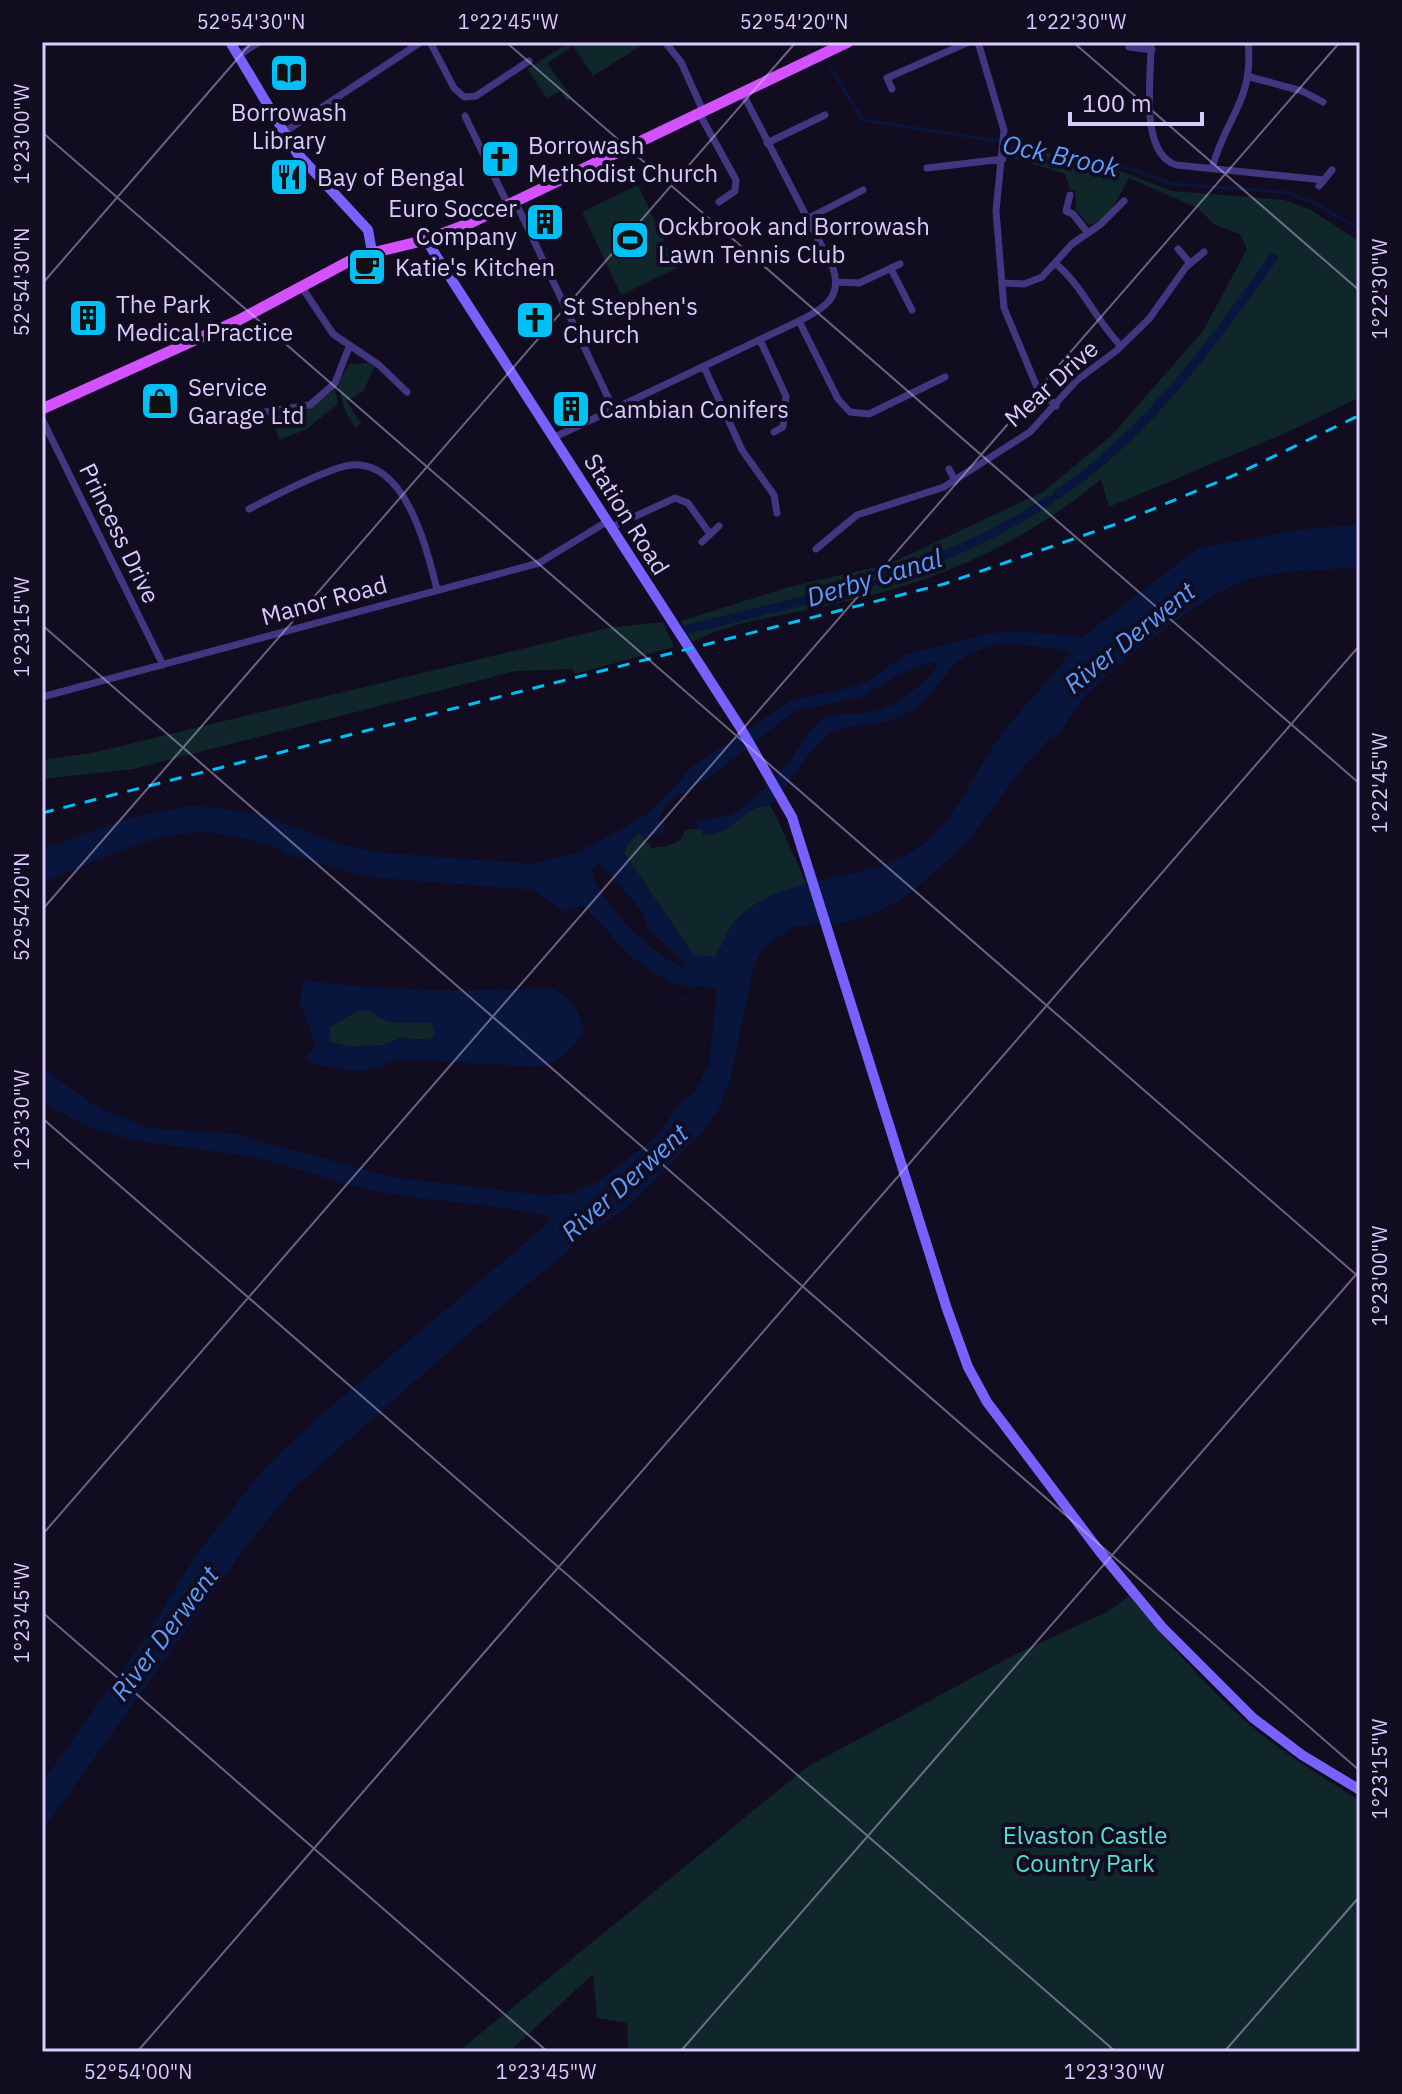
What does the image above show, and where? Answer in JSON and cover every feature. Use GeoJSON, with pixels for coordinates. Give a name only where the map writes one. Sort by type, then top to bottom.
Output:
{"type":"FeatureCollection","features":[{"type":"Feature","properties":{"kind":"main road"},"geometry":{"type":"LineString","coordinates":[[230,42],[283,133],[302,159],[365,226],[372,239],[372,252]]}},
{"type":"Feature","properties":{"kind":"main road"},"geometry":{"type":"LineString","coordinates":[[42,409],[237,321],[372,252],[426,240],[512,203],[848,42]]}},
{"type":"Feature","properties":{"kind":"main road","name":"Station Road"},"geometry":{"type":"LineString","coordinates":[[426,240],[740,727],[784,802],[810,864],[947,1309],[968,1367],[987,1402],[1100,1552],[1193,1661],[1277,1737],[1360,1790]]}},
{"type":"Feature","properties":{"kind":"street"},"geometry":{"type":"LineString","coordinates":[[238,56],[259,42]]}},
{"type":"Feature","properties":{"kind":"street"},"geometry":{"type":"LineString","coordinates":[[283,133],[421,42]]}},
{"type":"Feature","properties":{"kind":"street"},"geometry":{"type":"LineString","coordinates":[[430,42],[454,88],[464,97],[476,96],[529,61]]}},
{"type":"Feature","properties":{"kind":"street"},"geometry":{"type":"LineString","coordinates":[[677,42],[667,44],[681,62],[701,112],[737,184],[733,193],[719,202]]}},
{"type":"Feature","properties":{"kind":"street"},"geometry":{"type":"LineString","coordinates":[[892,89],[887,78],[969,42]]}},
{"type":"Feature","properties":{"kind":"street"},"geometry":{"type":"LineString","coordinates":[[978,42],[1004,134],[996,211],[1004,308],[1037,387],[1056,406]]}},
{"type":"Feature","properties":{"kind":"street"},"geometry":{"type":"LineString","coordinates":[[1212,168],[1220,140],[1250,77],[1248,42]]}},
{"type":"Feature","properties":{"kind":"street"},"geometry":{"type":"LineString","coordinates":[[1129,47],[1152,46],[1150,106],[1158,152],[1176,165],[1322,183],[1332,170]]}},
{"type":"Feature","properties":{"kind":"street"},"geometry":{"type":"LineString","coordinates":[[511,59],[517,69]]}},
{"type":"Feature","properties":{"kind":"street"},"geometry":{"type":"LineString","coordinates":[[1250,77],[1302,91],[1323,102]]}},
{"type":"Feature","properties":{"kind":"street"},"geometry":{"type":"LineString","coordinates":[[555,437],[799,321],[827,305],[835,293],[836,282],[807,219],[742,92]]}},
{"type":"Feature","properties":{"kind":"street"},"geometry":{"type":"LineString","coordinates":[[767,143],[825,115]]}},
{"type":"Feature","properties":{"kind":"street"},"geometry":{"type":"LineString","coordinates":[[465,116],[512,203],[614,410]]}},
{"type":"Feature","properties":{"kind":"street"},"geometry":{"type":"LineString","coordinates":[[927,168],[1003,159]]}},
{"type":"Feature","properties":{"kind":"street"},"geometry":{"type":"LineString","coordinates":[[807,219],[863,190]]}},
{"type":"Feature","properties":{"kind":"street"},"geometry":{"type":"LineString","coordinates":[[1070,195],[1066,211],[1073,214],[1088,233]]}},
{"type":"Feature","properties":{"kind":"street"},"geometry":{"type":"LineString","coordinates":[[1003,283],[1029,283],[1056,264],[1072,244],[1108,219],[1124,201]]}},
{"type":"Feature","properties":{"kind":"street"},"geometry":{"type":"LineString","coordinates":[[1178,249],[1190,263]]}},
{"type":"Feature","properties":{"kind":"street","name":"Mear Drive"},"geometry":{"type":"LineString","coordinates":[[816,549],[865,511],[926,494],[955,481],[1022,439],[1077,380],[1121,346],[1157,310],[1190,263],[1204,252]]}},
{"type":"Feature","properties":{"kind":"street"},"geometry":{"type":"LineString","coordinates":[[836,282],[859,283],[900,264]]}},
{"type":"Feature","properties":{"kind":"street"},"geometry":{"type":"LineString","coordinates":[[1056,264],[1071,277],[1100,323],[1121,346]]}},
{"type":"Feature","properties":{"kind":"street"},"geometry":{"type":"LineString","coordinates":[[891,269],[912,310]]}},
{"type":"Feature","properties":{"kind":"street"},"geometry":{"type":"LineString","coordinates":[[301,286],[325,325],[349,347],[379,365],[407,392]]}},
{"type":"Feature","properties":{"kind":"street"},"geometry":{"type":"LineString","coordinates":[[799,321],[838,399],[850,412],[869,414],[945,377]]}},
{"type":"Feature","properties":{"kind":"street"},"geometry":{"type":"LineString","coordinates":[[760,340],[786,396],[783,427],[774,432]]}},
{"type":"Feature","properties":{"kind":"street"},"geometry":{"type":"LineString","coordinates":[[258,413],[310,405],[335,383],[349,347]]}},
{"type":"Feature","properties":{"kind":"street"},"geometry":{"type":"LineString","coordinates":[[704,367],[742,450],[774,495],[777,513]]}},
{"type":"Feature","properties":{"kind":"street","name":"Princess Drive"},"geometry":{"type":"LineString","coordinates":[[42,419],[163,665]]}},
{"type":"Feature","properties":{"kind":"street"},"geometry":{"type":"LineString","coordinates":[[249,509],[344,466],[362,465],[376,470],[414,515],[437,589]]}},
{"type":"Feature","properties":{"kind":"street"},"geometry":{"type":"LineString","coordinates":[[949,469],[955,481]]}},
{"type":"Feature","properties":{"kind":"street"},"geometry":{"type":"LineString","coordinates":[[256,493],[260,503]]}},
{"type":"Feature","properties":{"kind":"street","name":"Manor Road"},"geometry":{"type":"LineString","coordinates":[[42,697],[549,560],[610,524],[675,498],[688,503],[710,534]]}},
{"type":"Feature","properties":{"kind":"street"},"geometry":{"type":"LineString","coordinates":[[828,522],[837,531]]}},
{"type":"Feature","properties":{"kind":"street"},"geometry":{"type":"LineString","coordinates":[[702,542],[719,526]]}},
{"type":"Feature","properties":{"kind":"green space"},"geometry":{"type":"Polygon","coordinates":[[[570,42],[647,42],[593,76],[573,46],[547,63],[572,98],[567,101],[560,91],[547,98],[527,69],[570,42]]]}},
{"type":"Feature","properties":{"kind":"green space"},"geometry":{"type":"Polygon","coordinates":[[[1011,146],[1094,161],[1172,191],[1284,200],[1311,210],[1360,242],[1360,397],[1290,431],[1109,507],[1101,479],[1041,523],[945,571],[875,594],[726,628],[692,642],[681,621],[789,587],[889,564],[1043,492],[1112,435],[1203,331],[1247,249],[1240,234],[1215,225],[1198,208],[1129,178],[1109,212],[1089,225],[1076,210],[1075,191],[1070,189],[1065,174],[1010,157],[1011,146]]]}},
{"type":"Feature","properties":{"kind":"green space","name":"Ockbrook and Borrowash Lawn Tennis Club"},"geometry":{"type":"Polygon","coordinates":[[[638,185],[677,268],[621,295],[582,212],[638,185]]]}},
{"type":"Feature","properties":{"kind":"green space"},"geometry":{"type":"Polygon","coordinates":[[[368,363],[375,367],[363,391],[347,401],[361,424],[355,428],[344,408],[338,384],[349,364],[368,363]]]}},
{"type":"Feature","properties":{"kind":"green space"},"geometry":{"type":"Polygon","coordinates":[[[335,389],[338,404],[305,430],[279,440],[272,414],[308,410],[335,389]]]}},
{"type":"Feature","properties":{"kind":"green space"},"geometry":{"type":"Polygon","coordinates":[[[663,622],[674,647],[574,674],[572,669],[516,671],[133,769],[42,779],[42,760],[92,753],[608,628],[663,622]]]}},
{"type":"Feature","properties":{"kind":"green space"},"geometry":{"type":"Polygon","coordinates":[[[762,804],[770,806],[776,816],[807,885],[779,894],[738,918],[715,957],[694,956],[622,850],[639,832],[652,848],[668,846],[680,839],[685,830],[727,825],[762,804]]]}},
{"type":"Feature","properties":{"kind":"green space"},"geometry":{"type":"Polygon","coordinates":[[[370,1010],[380,1018],[431,1023],[436,1035],[429,1040],[401,1038],[383,1045],[350,1047],[329,1042],[330,1027],[357,1011],[370,1010]]]}},
{"type":"Feature","properties":{"kind":"green space","name":"Elvaston Castle Country Park"},"geometry":{"type":"Polygon","coordinates":[[[1129,1596],[1184,1659],[1243,1719],[1285,1752],[1360,1801],[1360,2052],[628,2052],[627,2023],[597,2018],[593,1974],[509,2052],[458,2052],[807,1767],[1018,1653],[1109,1611],[1129,1596]]]}},
{"type":"Feature","properties":{"kind":"water","name":"River Derwent"},"geometry":{"type":"Polygon","coordinates":[[[1360,525],[1360,568],[1277,573],[1250,579],[1211,597],[1140,647],[1100,682],[1057,736],[1051,737],[1025,765],[966,844],[903,899],[870,915],[841,923],[793,927],[764,947],[754,966],[731,1077],[719,1109],[706,1128],[628,1206],[581,1240],[481,1323],[294,1488],[247,1545],[42,1831],[42,1783],[140,1645],[197,1554],[262,1471],[315,1420],[551,1221],[548,1217],[502,1208],[389,1194],[250,1157],[116,1135],[90,1127],[42,1100],[42,1067],[95,1106],[148,1128],[235,1134],[391,1177],[541,1195],[569,1194],[598,1182],[655,1138],[683,1100],[692,1096],[709,1064],[717,989],[696,986],[691,999],[663,1001],[690,997],[694,987],[669,982],[632,958],[583,905],[566,912],[532,890],[367,877],[286,853],[283,858],[284,852],[248,839],[216,833],[187,833],[160,838],[42,882],[42,849],[127,819],[193,805],[260,814],[335,843],[373,852],[532,864],[576,853],[651,811],[693,766],[792,700],[852,687],[866,682],[905,655],[985,634],[1015,631],[1082,637],[1198,548],[1312,528],[1360,525]],[[1005,643],[983,649],[955,664],[930,695],[904,715],[884,722],[844,728],[828,735],[770,806],[752,810],[720,832],[702,834],[702,830],[696,829],[697,822],[732,814],[751,800],[781,771],[818,723],[829,716],[865,713],[888,707],[916,688],[940,663],[929,663],[900,674],[861,697],[795,711],[707,779],[668,802],[658,820],[664,824],[664,832],[644,839],[639,833],[629,840],[624,854],[694,955],[715,957],[736,920],[755,904],[801,885],[877,867],[901,858],[933,835],[954,809],[999,738],[1069,653],[1067,650],[1005,643]],[[600,863],[592,868],[595,880],[614,911],[660,954],[686,968],[685,963],[650,931],[641,910],[600,863]]]}},
{"type":"Feature","properties":{"kind":"water"},"geometry":{"type":"Polygon","coordinates":[[[303,980],[426,990],[551,988],[564,995],[573,1005],[584,1031],[566,1054],[540,1067],[400,1059],[370,1070],[348,1071],[309,1062],[306,1055],[316,1048],[300,1002],[303,980]],[[370,1010],[357,1011],[330,1027],[329,1042],[350,1047],[383,1045],[400,1038],[429,1040],[436,1035],[430,1023],[388,1022],[370,1010]]]}},
{"type":"Feature","properties":{"kind":"waterway","name":"Ock Brook"},"geometry":{"type":"LineString","coordinates":[[811,42],[816,47]]}},
{"type":"Feature","properties":{"kind":"waterway","name":"Ock Brook"},"geometry":{"type":"LineString","coordinates":[[829,66],[863,120],[1094,156],[1173,184],[1284,192],[1314,202],[1360,230]]}},
{"type":"Feature","properties":{"kind":"waterway","name":"Derby Canal"},"geometry":{"type":"LineString","coordinates":[[1057,495],[1120,445],[1176,386],[1273,258]]}},
{"type":"Feature","properties":{"kind":"waterway","name":"Derby Canal"},"geometry":{"type":"LineString","coordinates":[[688,629],[875,581],[963,547],[1007,526],[1050,500]]}},
{"type":"Feature","properties":{"kind":"railway"},"geometry":{"type":"LineString","coordinates":[[42,813],[944,584],[1122,522],[1237,474],[1360,415]]}},
{"type":"Feature","properties":{"kind":"place","name":"Borrowash Library"},"geometry":{"type":"Point","coordinates":[289,73]}},
{"type":"Feature","properties":{"kind":"place","name":"Borrowash Methodist Church"},"geometry":{"type":"Point","coordinates":[500,159]}},
{"type":"Feature","properties":{"kind":"place","name":"Bay of Bengal"},"geometry":{"type":"Point","coordinates":[289,177]}},
{"type":"Feature","properties":{"kind":"place","name":"Euro Soccer Company"},"geometry":{"type":"Point","coordinates":[545,222]}},
{"type":"Feature","properties":{"kind":"place","name":"Ockbrook and Borrowash Lawn Tennis Club"},"geometry":{"type":"Point","coordinates":[630,240]}},
{"type":"Feature","properties":{"kind":"place","name":"Katie's Kitchen"},"geometry":{"type":"Point","coordinates":[367,267]}},
{"type":"Feature","properties":{"kind":"place","name":"The Park Medical Practice"},"geometry":{"type":"Point","coordinates":[88,318]}},
{"type":"Feature","properties":{"kind":"place","name":"St Stephen's Church"},"geometry":{"type":"Point","coordinates":[535,320]}},
{"type":"Feature","properties":{"kind":"place","name":"Service Garage Ltd"},"geometry":{"type":"Point","coordinates":[160,401]}},
{"type":"Feature","properties":{"kind":"place","name":"Cambian Conifers"},"geometry":{"type":"Point","coordinates":[571,409]}}]}
